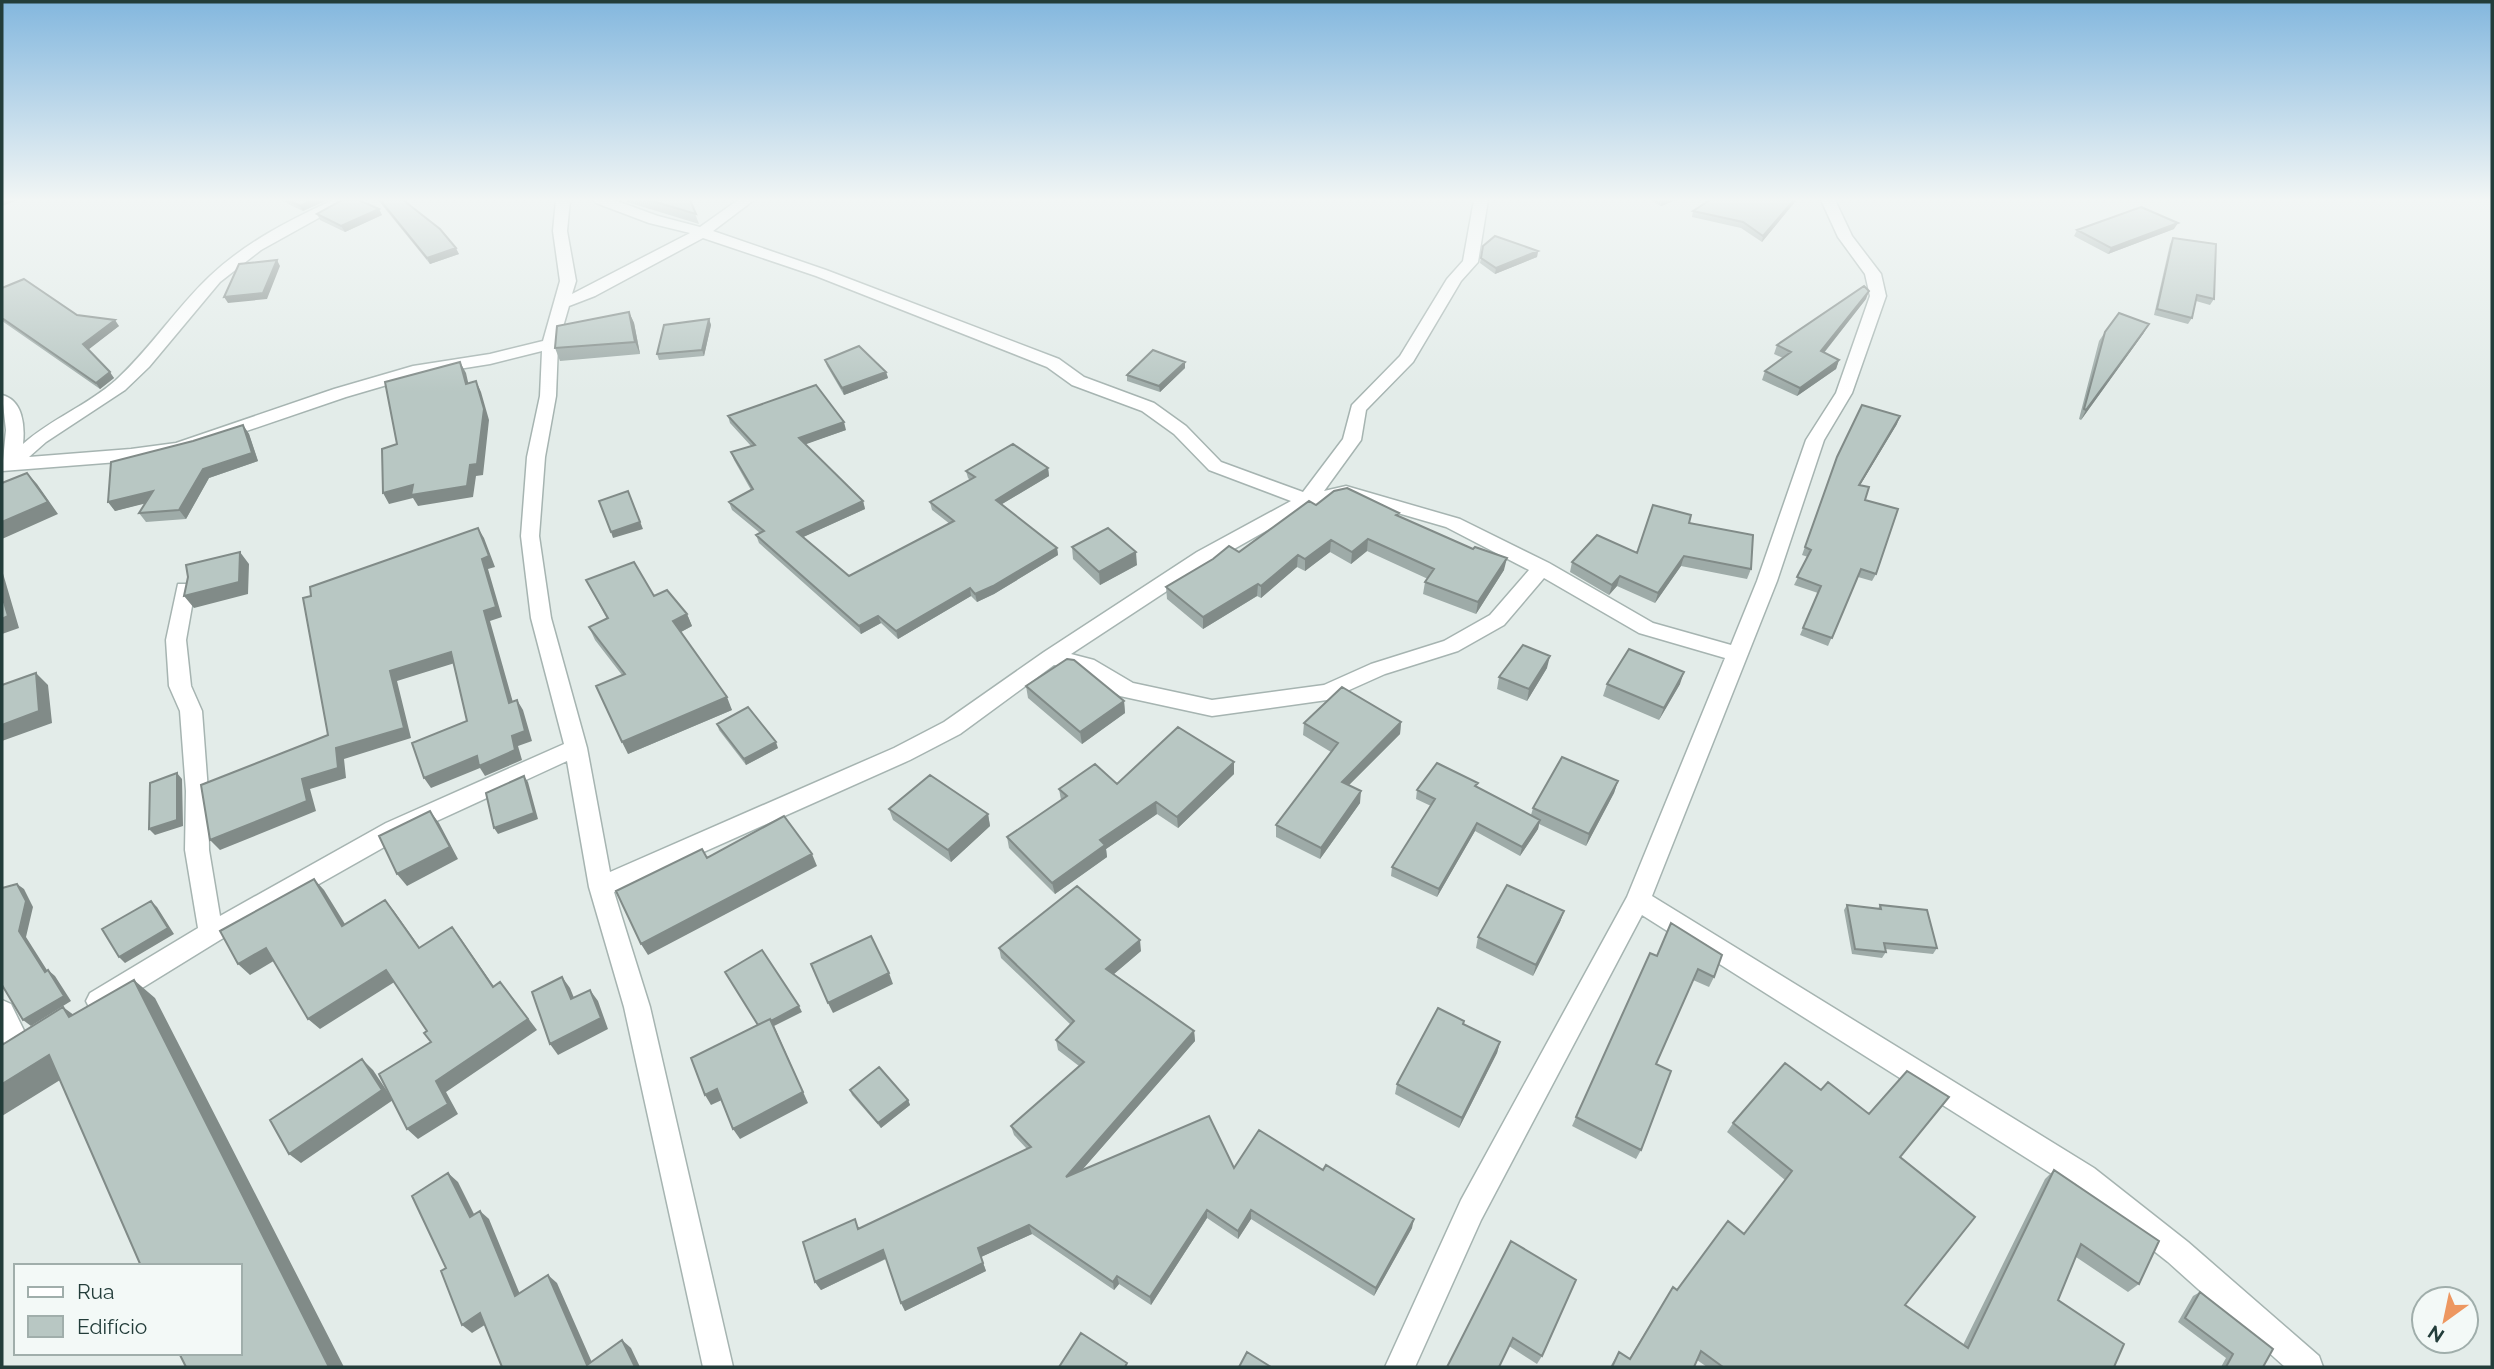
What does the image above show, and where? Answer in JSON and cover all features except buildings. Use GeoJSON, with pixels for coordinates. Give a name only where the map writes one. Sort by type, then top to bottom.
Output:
{"type":"FeatureCollection","features":[{"type":"Feature","properties":{"kind":"street"},"geometry":{"type":"LineString","coordinates":[[6,467],[40,438],[119,386],[143,363],[215,279],[235,264]]}},
{"type":"Feature","properties":{"kind":"street"},"geometry":{"type":"LineString","coordinates":[[565,264],[568,281],[550,344],[548,396],[536,457],[530,536],[541,618],[576,748],[601,887],[637,1007],[718,1367]]}},
{"type":"Feature","properties":{"kind":"street"},"geometry":{"type":"LineString","coordinates":[[563,303],[590,293],[644,264]]}},
{"type":"Feature","properties":{"kind":"street"},"geometry":{"type":"LineString","coordinates":[[794,264],[1053,363],[1078,381],[1148,407],[1180,430],[1214,466],[1307,500]]}},
{"type":"Feature","properties":{"kind":"street"},"geometry":{"type":"LineString","coordinates":[[1307,500],[1352,440],[1357,408],[1407,359],[1455,279],[1468,264]]}},
{"type":"Feature","properties":{"kind":"street"},"geometry":{"type":"LineString","coordinates":[[1400,1367],[1471,1210],[1638,900],[1767,581],[1815,440],[1844,393],[1878,296],[1873,274],[1865,264]]}},
{"type":"Feature","properties":{"kind":"street"},"geometry":{"type":"LineString","coordinates":[[6,467],[179,448],[340,393],[419,370],[490,359],[550,344]]}},
{"type":"Feature","properties":{"kind":"street"},"geometry":{"type":"LineString","coordinates":[[2,400],[9,405],[16,426],[6,467]]}},
{"type":"Feature","properties":{"kind":"street"},"geometry":{"type":"LineString","coordinates":[[601,887],[902,754],[952,728],[1051,657],[1204,557],[1307,500],[1346,492],[1453,523],[1542,568],[1646,628],[1737,654]]}},
{"type":"Feature","properties":{"kind":"street"},"geometry":{"type":"LineString","coordinates":[[1051,657],[1087,665],[1127,690],[1212,708],[1327,692],[1378,669],[1451,646],[1497,620],[1542,568]]}},
{"type":"Feature","properties":{"kind":"street"},"geometry":{"type":"LineString","coordinates":[[186,589],[176,640],[180,685],[191,711],[197,791],[197,850],[211,933]]}},
{"type":"Feature","properties":{"kind":"street"},"geometry":{"type":"LineString","coordinates":[[77,1014],[211,933],[394,830],[576,748]]}},
{"type":"Feature","properties":{"kind":"street"},"geometry":{"type":"LineString","coordinates":[[1638,900],[2084,1178],[2178,1252],[2308,1367]]}},
{"type":"Feature","properties":{"kind":"street"},"geometry":{"type":"LineString","coordinates":[[2,1012],[11,1055],[43,1035]]}}]}
